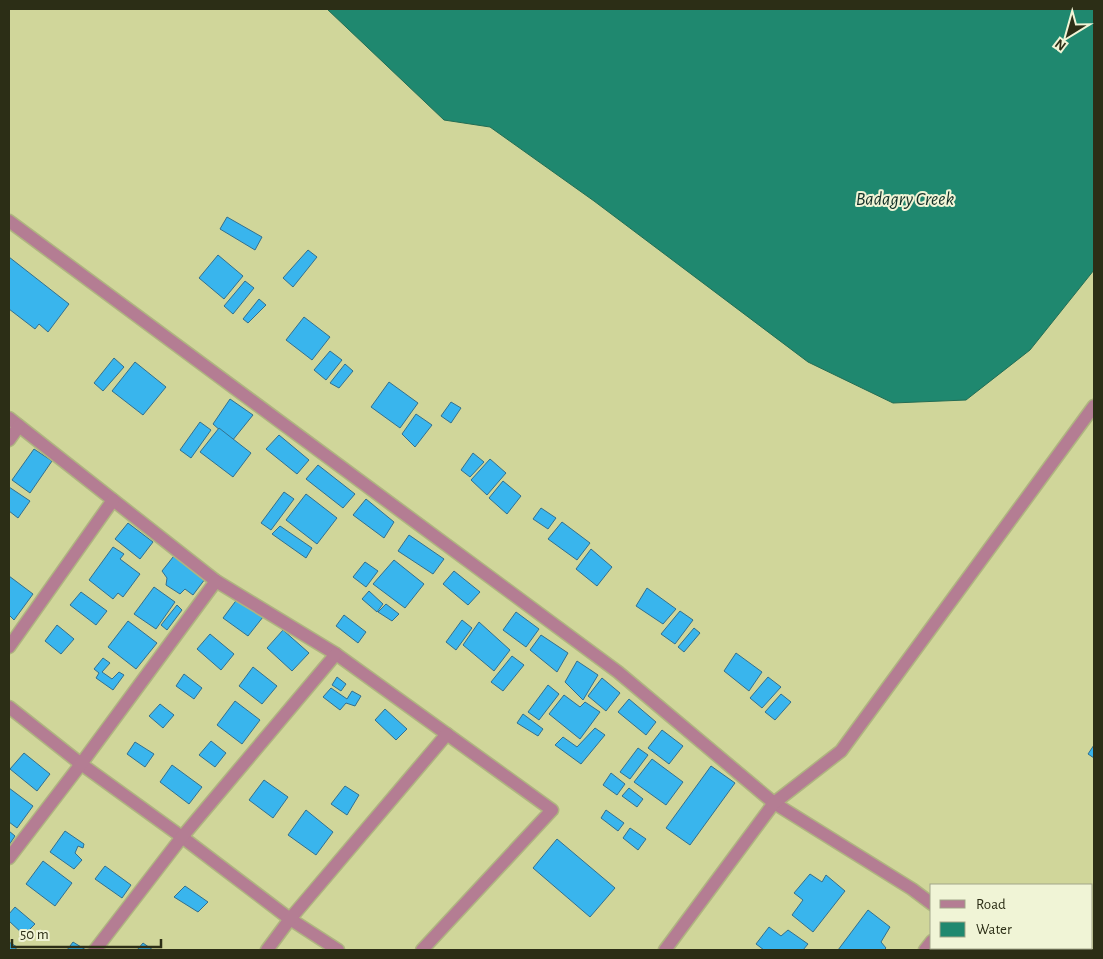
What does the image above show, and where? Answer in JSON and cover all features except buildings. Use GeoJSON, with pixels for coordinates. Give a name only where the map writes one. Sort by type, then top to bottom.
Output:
{"type":"FeatureCollection","features":[{"type":"Feature","properties":{"kind":"lane"},"geometry":{"type":"LineString","coordinates":[[9,221],[618,672],[774,803],[912,889],[930,902]]}},
{"type":"Feature","properties":{"kind":"lane"},"geometry":{"type":"LineString","coordinates":[[665,950],[774,803],[841,751],[1094,406]]}},
{"type":"Feature","properties":{"kind":"lane"},"geometry":{"type":"LineString","coordinates":[[9,440],[14,422],[216,581],[336,654],[552,810],[422,950]]}},
{"type":"Feature","properties":{"kind":"lane"},"geometry":{"type":"LineString","coordinates":[[9,647],[114,500]]}},
{"type":"Feature","properties":{"kind":"lane"},"geometry":{"type":"LineString","coordinates":[[9,858],[216,581]]}},
{"type":"Feature","properties":{"kind":"lane"},"geometry":{"type":"LineString","coordinates":[[95,950],[182,837],[336,654]]}},
{"type":"Feature","properties":{"kind":"lane"},"geometry":{"type":"LineString","coordinates":[[9,707],[81,764],[182,837],[290,919],[338,950]]}},
{"type":"Feature","properties":{"kind":"lane"},"geometry":{"type":"LineString","coordinates":[[267,950],[290,919],[447,734]]}},
{"type":"Feature","properties":{"kind":"water","name":"Badagry Creek"},"geometry":{"type":"Polygon","coordinates":[[[327,9],[1094,9],[1094,270],[1030,350],[966,400],[893,403],[808,362],[594,201],[490,127],[444,120],[327,9]]]}}]}
